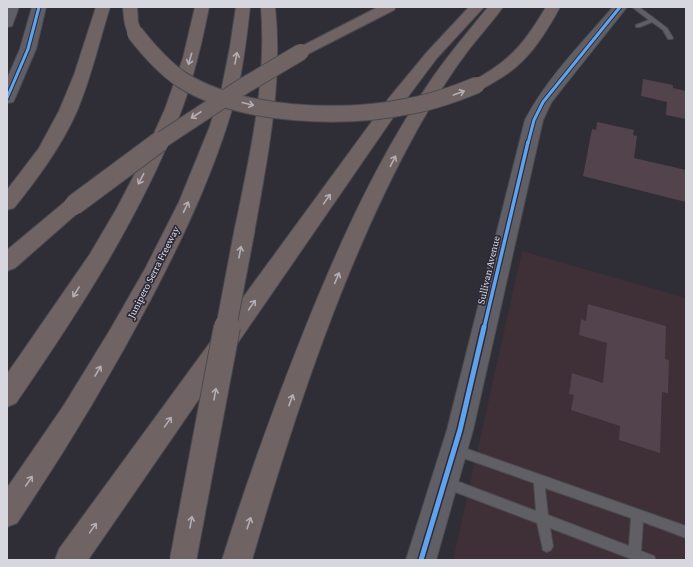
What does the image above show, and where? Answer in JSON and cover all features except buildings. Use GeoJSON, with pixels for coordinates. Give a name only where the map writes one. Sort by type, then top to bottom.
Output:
{"type":"FeatureCollection","features":[{"type":"Feature","properties":{"kind":"highway"},"geometry":{"type":"LineString","coordinates":[[7,203],[40,160],[68,112],[82,74],[103,7]]}},
{"type":"Feature","properties":{"kind":"highway"},"geometry":{"type":"LineString","coordinates":[[130,7],[131,22],[135,33],[144,46],[156,60],[186,81],[232,100],[284,111],[333,114],[390,110],[442,99],[477,86],[502,72],[527,50],[553,7]]}},
{"type":"Feature","properties":{"kind":"highway"},"geometry":{"type":"LineString","coordinates":[[7,395],[88,274],[148,165],[168,122],[184,80],[202,7]]}},
{"type":"Feature","properties":{"kind":"highway","name":"Junipero Serra Freeway"},"geometry":{"type":"LineString","coordinates":[[7,513],[101,368],[143,292],[182,214],[207,156],[224,108],[236,56],[243,7]]}},
{"type":"Feature","properties":{"kind":"highway"},"geometry":{"type":"LineString","coordinates":[[184,560],[245,228],[267,96],[270,55],[268,7]]}},
{"type":"Feature","properties":{"kind":"highway"},"geometry":{"type":"LineString","coordinates":[[7,262],[74,205],[185,123],[239,88],[301,52],[389,7]]}},
{"type":"Feature","properties":{"kind":"highway"},"geometry":{"type":"LineString","coordinates":[[70,560],[395,102],[436,50],[477,7]]}},
{"type":"Feature","properties":{"kind":"highway"},"geometry":{"type":"LineString","coordinates":[[237,560],[302,367],[331,293],[371,205],[403,140],[432,91],[461,48],[496,7]]}},
{"type":"Feature","properties":{"kind":"street"},"geometry":{"type":"LineString","coordinates":[[7,23],[12,7]]}},
{"type":"Feature","properties":{"kind":"street"},"geometry":{"type":"LineString","coordinates":[[7,98],[28,50],[39,7]]}},
{"type":"Feature","properties":{"kind":"street","name":"Sullivan Avenue"},"geometry":{"type":"LineString","coordinates":[[421,560],[454,449],[515,192],[534,120],[543,102],[554,86],[620,7]]}},
{"type":"Feature","properties":{"kind":"lane"},"geometry":{"type":"LineString","coordinates":[[635,7],[665,29],[670,38]]}},
{"type":"Feature","properties":{"kind":"lane"},"geometry":{"type":"LineString","coordinates":[[638,26],[653,20]]}},
{"type":"Feature","properties":{"kind":"lane"},"geometry":{"type":"LineString","coordinates":[[454,449],[686,532]]}},
{"type":"Feature","properties":{"kind":"lane"},"geometry":{"type":"LineString","coordinates":[[539,479],[542,519],[548,546]]}},
{"type":"Feature","properties":{"kind":"lane"},"geometry":{"type":"LineString","coordinates":[[445,482],[650,560]]}},
{"type":"Feature","properties":{"kind":"lane"},"geometry":{"type":"LineString","coordinates":[[635,554],[637,515]]}},
{"type":"Feature","properties":{"kind":"shaded area"},"geometry":{"type":"Polygon","coordinates":[[[522,251],[686,298],[686,560],[453,560],[522,251]]]}},
{"type":"Feature","properties":{"kind":"cycle path"},"geometry":{"type":"LineString","coordinates":[[7,98],[28,49],[39,7]]}},
{"type":"Feature","properties":{"kind":"cycle path"},"geometry":{"type":"LineString","coordinates":[[421,560],[460,430],[534,120],[543,102],[555,86],[620,7]]}}]}
